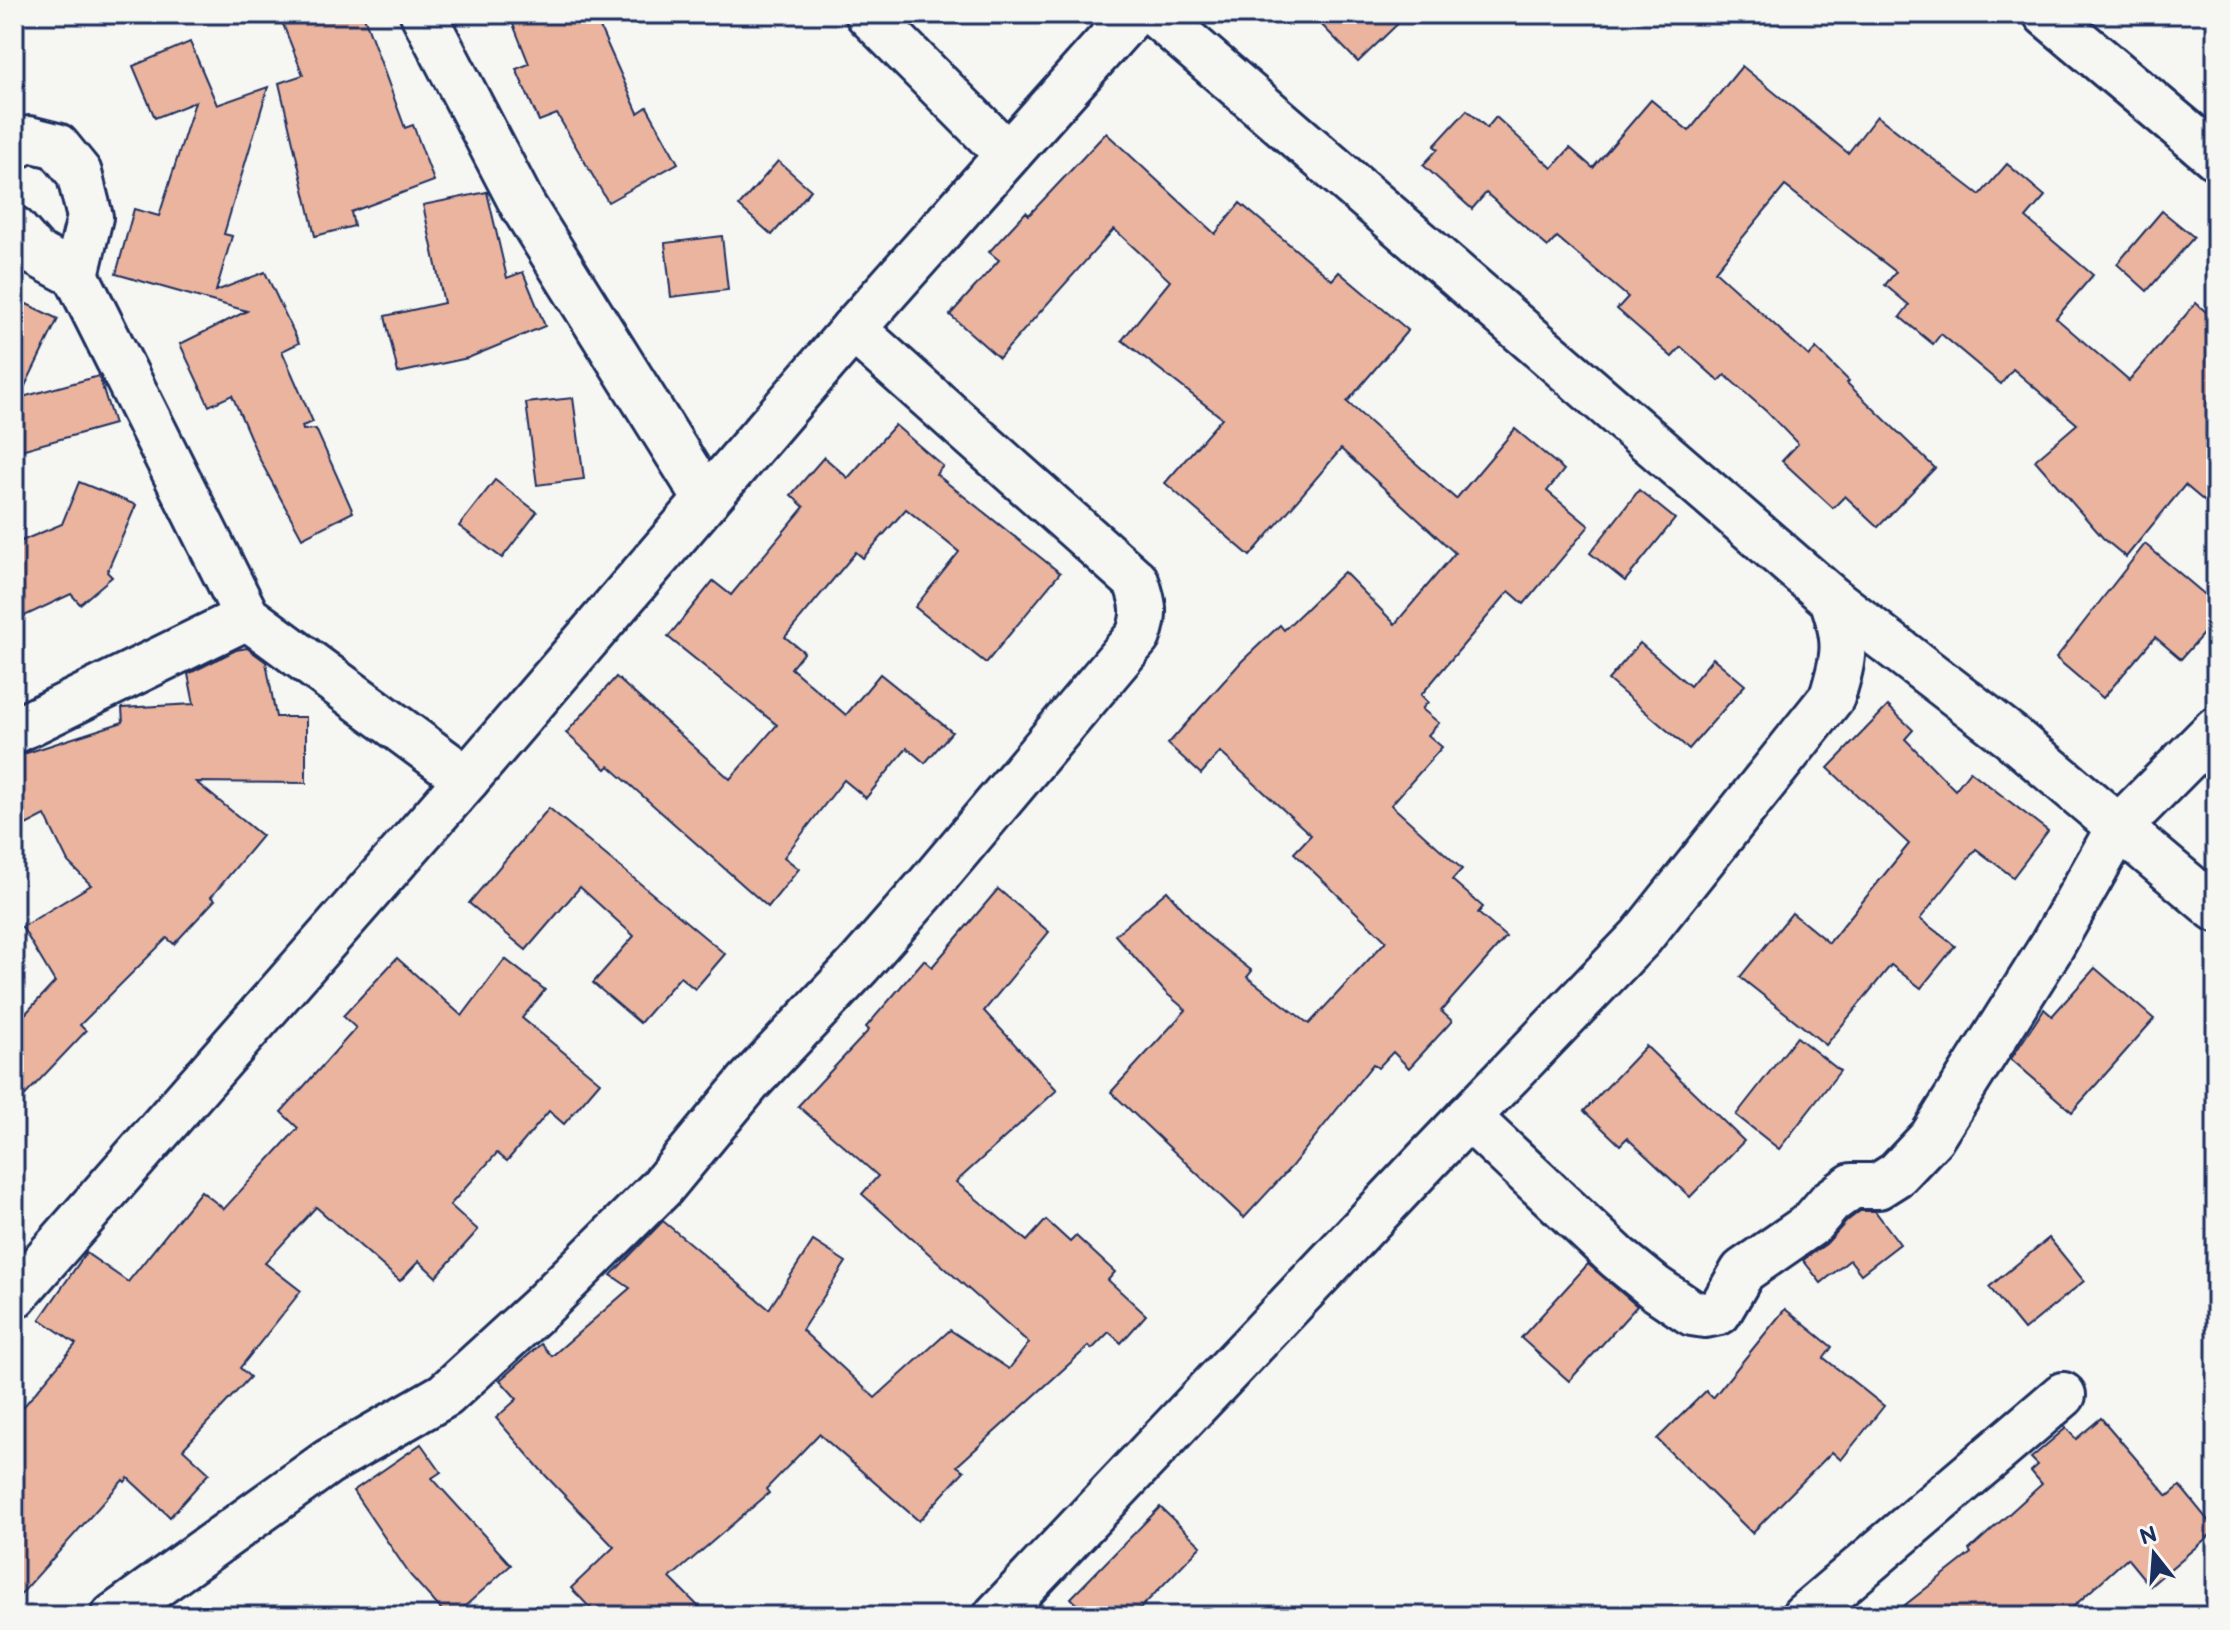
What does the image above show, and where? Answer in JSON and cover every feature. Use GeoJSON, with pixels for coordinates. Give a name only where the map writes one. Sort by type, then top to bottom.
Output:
{"type":"FeatureCollection","features":[{"type":"Feature","properties":{"kind":"street"},"geometry":{"type":"LineString","coordinates":[[423,14],[523,206],[706,499]]}},
{"type":"Feature","properties":{"kind":"street"},"geometry":{"type":"LineString","coordinates":[[868,14],[1007,154]]}},
{"type":"Feature","properties":{"kind":"street"},"geometry":{"type":"LineString","coordinates":[[14,1296],[467,779],[853,329],[1133,14]]}},
{"type":"Feature","properties":{"kind":"street"},"geometry":{"type":"LineString","coordinates":[[1155,14],[1832,599],[2013,738],[2216,909]]}},
{"type":"Feature","properties":{"kind":"street"},"geometry":{"type":"LineString","coordinates":[[2046,14],[2216,157]]}},
{"type":"Feature","properties":{"kind":"street"},"geometry":{"type":"LineString","coordinates":[[14,147],[29,139],[57,146],[79,173],[90,217],[76,275]]}},
{"type":"Feature","properties":{"kind":"street"},"geometry":{"type":"LineString","coordinates":[[14,229],[35,253],[76,275],[247,617],[467,779]]}},
{"type":"Feature","properties":{"kind":"street"},"geometry":{"type":"LineString","coordinates":[[114,1616],[328,1462],[445,1395],[541,1307],[662,1187],[748,1083],[929,885],[1138,636],[1145,618],[1145,604],[1136,581],[853,329]]}},
{"type":"Feature","properties":{"kind":"street"},"geometry":{"type":"LineString","coordinates":[[996,1616],[1641,937],[1832,697],[1844,653],[1841,626],[1832,599]]}},
{"type":"Feature","properties":{"kind":"street"},"geometry":{"type":"LineString","coordinates":[[14,731],[247,617]]}},
{"type":"Feature","properties":{"kind":"street"},"geometry":{"type":"LineString","coordinates":[[1468,1117],[1618,1258],[1655,1288],[1692,1313],[1705,1315],[1719,1312],[1743,1271],[1811,1224],[1830,1202],[1852,1186],[1878,1186],[1897,1174],[1932,1137],[2050,949],[2119,827],[2216,729]]}},
{"type":"Feature","properties":{"kind":"street"},"geometry":{"type":"LineString","coordinates":[[1804,1616],[2063,1395]]}},
{"type":"Feature","properties":{"kind":"building"},"geometry":{"type":"Polygon","coordinates":[[[279,14],[363,14],[405,128],[413,125],[434,181],[351,212],[354,226],[315,236],[279,83],[303,75],[279,14]]]}},
{"type":"Feature","properties":{"kind":"building"},"geometry":{"type":"Polygon","coordinates":[[[509,14],[594,14],[638,113],[647,107],[678,163],[608,202],[557,114],[539,121],[516,69],[529,64],[509,14]]]}},
{"type":"Feature","properties":{"kind":"building"},"geometry":{"type":"Polygon","coordinates":[[[1311,14],[1408,14],[1358,62],[1311,14]]]}},
{"type":"Feature","properties":{"kind":"building"},"geometry":{"type":"Polygon","coordinates":[[[190,42],[217,105],[268,87],[224,234],[232,236],[216,291],[265,272],[299,343],[282,351],[313,422],[302,426],[303,430],[316,429],[353,512],[302,538],[259,458],[232,395],[209,406],[180,344],[247,311],[116,274],[134,209],[159,216],[195,102],[155,118],[133,66],[190,42]]]}},
{"type":"Feature","properties":{"kind":"building"},"geometry":{"type":"Polygon","coordinates":[[[1742,66],[1848,153],[1877,116],[1980,195],[2007,164],[2045,196],[2026,218],[2093,275],[2056,318],[2129,381],[2196,303],[2216,321],[2216,511],[2185,485],[2126,557],[2103,538],[2035,460],[2077,424],[2013,369],[2001,384],[1941,334],[1933,344],[1900,317],[1909,305],[1885,285],[1896,272],[1785,186],[1715,271],[1809,356],[1816,348],[1849,381],[1847,383],[1935,468],[1878,527],[1845,496],[1833,508],[1782,461],[1798,444],[1725,375],[1719,381],[1681,347],[1672,357],[1617,309],[1628,297],[1557,237],[1548,247],[1486,193],[1472,209],[1423,165],[1438,149],[1434,146],[1467,110],[1487,128],[1496,117],[1552,168],[1570,148],[1593,168],[1651,100],[1689,131],[1742,66]]]}},
{"type":"Feature","properties":{"kind":"building"},"geometry":{"type":"Polygon","coordinates":[[[1106,133],[1215,234],[1240,203],[1332,280],[1339,272],[1408,330],[1347,402],[1456,499],[1515,429],[1564,470],[1547,491],[1589,526],[1524,604],[1509,591],[1421,695],[1428,702],[1422,709],[1439,723],[1428,735],[1442,747],[1391,805],[1462,869],[1452,880],[1483,907],[1478,913],[1506,937],[1441,1011],[1452,1021],[1409,1068],[1393,1052],[1378,1068],[1373,1064],[1291,1167],[1244,1218],[1111,1092],[1186,1010],[1166,993],[1115,935],[1167,891],[1205,934],[1252,971],[1247,977],[1309,1024],[1386,941],[1294,853],[1311,835],[1220,752],[1201,774],[1168,744],[1242,661],[1280,625],[1284,630],[1344,572],[1395,624],[1455,553],[1341,449],[1250,556],[1165,483],[1222,418],[1122,340],[1170,281],[1114,229],[999,358],[950,315],[999,260],[989,252],[1026,212],[1029,215],[1106,133]]]}},
{"type":"Feature","properties":{"kind":"building"},"geometry":{"type":"Polygon","coordinates":[[[778,161],[811,190],[772,235],[739,206],[778,161]]]}},
{"type":"Feature","properties":{"kind":"building"},"geometry":{"type":"Polygon","coordinates":[[[487,192],[507,278],[523,272],[545,326],[468,358],[398,373],[385,316],[444,303],[423,205],[487,192]]]}},
{"type":"Feature","properties":{"kind":"building"},"geometry":{"type":"Polygon","coordinates":[[[2162,211],[2194,237],[2147,291],[2117,264],[2162,211]]]}},
{"type":"Feature","properties":{"kind":"building"},"geometry":{"type":"Polygon","coordinates":[[[722,236],[728,290],[671,297],[665,243],[722,236]]]}},
{"type":"Feature","properties":{"kind":"building"},"geometry":{"type":"Polygon","coordinates":[[[14,298],[58,319],[19,398],[99,376],[114,424],[14,452],[14,298]]]}},
{"type":"Feature","properties":{"kind":"building"},"geometry":{"type":"Polygon","coordinates":[[[573,398],[584,479],[537,485],[526,403],[573,398]]]}},
{"type":"Feature","properties":{"kind":"building"},"geometry":{"type":"Polygon","coordinates":[[[895,425],[943,466],[936,474],[1060,573],[986,663],[915,607],[959,552],[906,509],[863,558],[856,552],[785,637],[804,652],[791,668],[846,715],[880,674],[952,732],[925,763],[907,748],[866,798],[844,780],[784,857],[799,869],[768,907],[609,766],[606,769],[566,733],[616,677],[730,779],[777,725],[668,637],[713,581],[731,595],[804,507],[791,495],[824,457],[848,478],[895,425]]]}},
{"type":"Feature","properties":{"kind":"building"},"geometry":{"type":"Polygon","coordinates":[[[495,480],[537,512],[502,558],[459,526],[495,480]]]}},
{"type":"Feature","properties":{"kind":"building"},"geometry":{"type":"Polygon","coordinates":[[[79,482],[136,505],[107,572],[112,577],[80,604],[71,594],[14,621],[14,544],[62,524],[79,482]]]}},
{"type":"Feature","properties":{"kind":"building"},"geometry":{"type":"Polygon","coordinates":[[[1639,490],[1675,519],[1625,581],[1590,553],[1639,490]]]}},
{"type":"Feature","properties":{"kind":"building"},"geometry":{"type":"Polygon","coordinates":[[[2145,544],[2216,604],[2216,619],[2181,659],[2155,637],[2103,698],[2056,658],[2145,544]]]}},
{"type":"Feature","properties":{"kind":"building"},"geometry":{"type":"Polygon","coordinates":[[[1640,643],[1690,686],[1713,658],[1745,685],[1689,749],[1608,680],[1640,643]]]}},
{"type":"Feature","properties":{"kind":"building"},"geometry":{"type":"Polygon","coordinates":[[[247,648],[266,662],[276,717],[306,717],[306,783],[196,782],[262,836],[211,897],[215,900],[174,944],[167,938],[80,1025],[86,1031],[14,1107],[14,1026],[55,982],[22,927],[91,885],[68,862],[45,815],[14,831],[14,757],[123,722],[122,708],[194,704],[188,674],[236,650],[247,648]]]}},
{"type":"Feature","properties":{"kind":"building"},"geometry":{"type":"Polygon","coordinates":[[[1888,706],[1913,730],[1905,739],[1955,790],[1970,771],[2048,831],[2013,877],[1976,849],[1920,919],[1955,946],[1921,988],[1891,965],[1826,1045],[1740,977],[1792,913],[1829,943],[1909,844],[1828,768],[1888,706]]]}},
{"type":"Feature","properties":{"kind":"building"},"geometry":{"type":"Polygon","coordinates":[[[549,808],[725,954],[695,989],[680,977],[640,1023],[593,983],[634,936],[580,887],[526,950],[469,903],[549,808]]]}},
{"type":"Feature","properties":{"kind":"building"},"geometry":{"type":"Polygon","coordinates":[[[998,889],[1049,932],[984,1011],[1057,1090],[956,1182],[1027,1241],[1046,1220],[1070,1242],[1076,1236],[1115,1272],[1108,1280],[1146,1315],[1121,1343],[1109,1332],[1092,1349],[1089,1346],[957,1466],[964,1471],[919,1521],[819,1434],[766,1489],[769,1493],[670,1578],[708,1616],[598,1616],[571,1588],[614,1547],[496,1418],[517,1399],[500,1380],[541,1344],[552,1356],[630,1288],[611,1275],[663,1221],[769,1309],[813,1241],[846,1262],[802,1330],[875,1398],[950,1330],[1009,1369],[1029,1343],[862,1194],[878,1176],[798,1106],[869,1030],[866,1027],[924,960],[932,967],[998,889]]]}},
{"type":"Feature","properties":{"kind":"building"},"geometry":{"type":"Polygon","coordinates":[[[397,958],[462,1016],[505,959],[545,990],[522,1018],[600,1082],[564,1124],[549,1111],[507,1161],[497,1153],[450,1205],[478,1230],[436,1277],[419,1261],[400,1281],[316,1207],[265,1263],[301,1291],[240,1368],[250,1377],[183,1449],[209,1473],[170,1517],[128,1478],[125,1482],[123,1480],[14,1602],[14,1418],[76,1344],[40,1319],[86,1253],[128,1282],[201,1191],[224,1209],[298,1128],[281,1112],[356,1028],[343,1016],[397,958]]]}},
{"type":"Feature","properties":{"kind":"building"},"geometry":{"type":"Polygon","coordinates":[[[2095,968],[2154,1019],[2072,1112],[2011,1059],[2044,1009],[2052,1016],[2095,968]]]}},
{"type":"Feature","properties":{"kind":"building"},"geometry":{"type":"Polygon","coordinates":[[[1797,1037],[1840,1071],[1779,1149],[1736,1115],[1797,1037]]]}},
{"type":"Feature","properties":{"kind":"building"},"geometry":{"type":"Polygon","coordinates":[[[1646,1046],[1744,1141],[1690,1197],[1627,1138],[1620,1145],[1584,1111],[1646,1046]]]}},
{"type":"Feature","properties":{"kind":"building"},"geometry":{"type":"Polygon","coordinates":[[[1860,1211],[1875,1211],[1900,1244],[1861,1274],[1850,1260],[1821,1283],[1803,1260],[1826,1244],[1860,1211]]]}},
{"type":"Feature","properties":{"kind":"building"},"geometry":{"type":"Polygon","coordinates":[[[2049,1238],[2084,1281],[2024,1330],[1989,1287],[2049,1238]]]}},
{"type":"Feature","properties":{"kind":"building"},"geometry":{"type":"Polygon","coordinates":[[[1588,1264],[1637,1306],[1569,1381],[1521,1338],[1588,1264]]]}},
{"type":"Feature","properties":{"kind":"building"},"geometry":{"type":"Polygon","coordinates":[[[1785,1309],[1832,1347],[1824,1358],[1884,1406],[1841,1460],[1832,1452],[1752,1533],[1657,1439],[1706,1391],[1713,1398],[1785,1309]]]}},
{"type":"Feature","properties":{"kind":"building"},"geometry":{"type":"Polygon","coordinates":[[[2101,1418],[2168,1496],[2180,1486],[2216,1530],[2150,1586],[2127,1558],[2063,1616],[1891,1616],[1971,1553],[1969,1550],[2042,1484],[2031,1471],[2038,1465],[2031,1458],[2066,1428],[2076,1439],[2101,1418]]]}},
{"type":"Feature","properties":{"kind":"building"},"geometry":{"type":"Polygon","coordinates":[[[421,1444],[441,1472],[432,1478],[511,1565],[454,1616],[447,1616],[410,1575],[353,1491],[421,1444]]]}},
{"type":"Feature","properties":{"kind":"building"},"geometry":{"type":"Polygon","coordinates":[[[1160,1507],[1201,1546],[1133,1616],[1089,1616],[1071,1598],[1160,1507]]]}}]}
